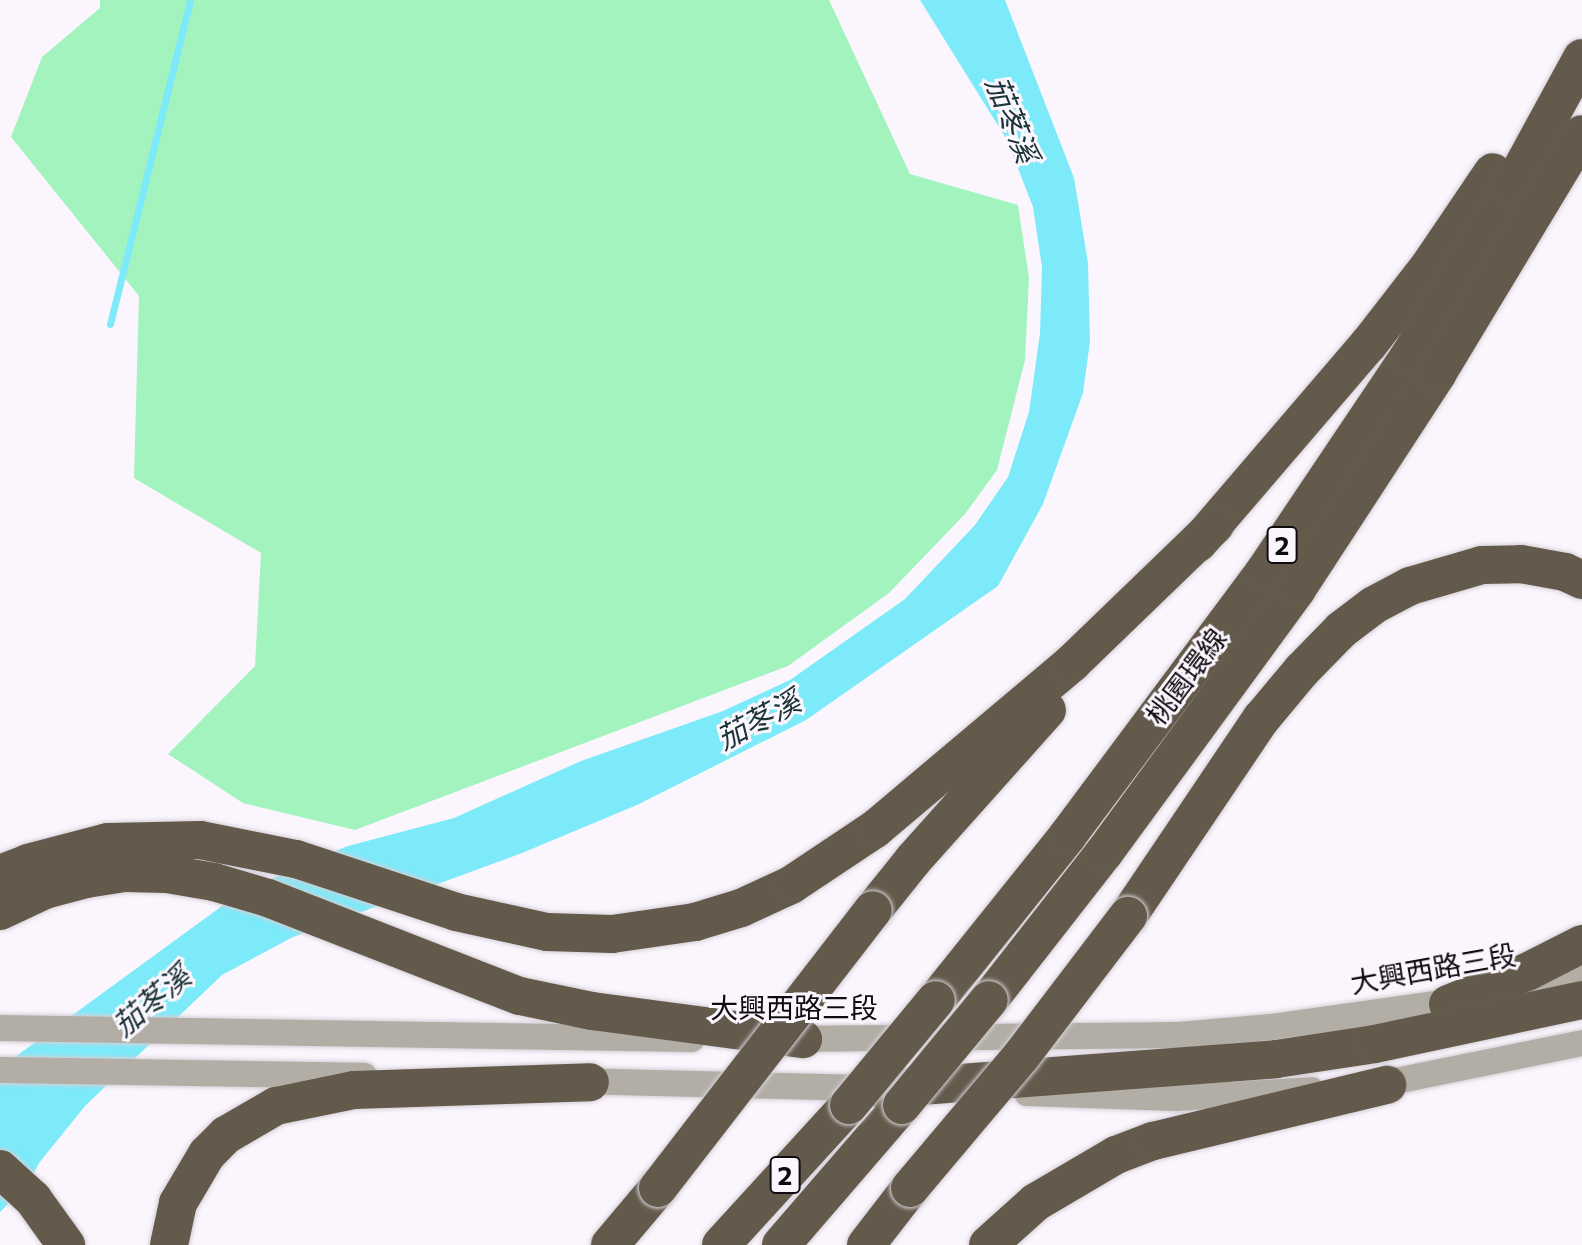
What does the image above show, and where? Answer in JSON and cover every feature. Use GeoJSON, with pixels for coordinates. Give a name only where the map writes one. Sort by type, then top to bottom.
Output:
{"type":"FeatureCollection","features":[{"type":"Feature","properties":{"kind":"highway"},"geometry":{"type":"LineString","coordinates":[[610,1245],[658,1188],[873,910],[957,810],[1303,425],[1430,265],[1582,40]]}},
{"type":"Feature","properties":{"kind":"highway","name":"桃園環線"},"geometry":{"type":"LineString","coordinates":[[781,1245],[877,1099],[936,1000],[1068,835],[1264,572],[1410,355],[1511,188],[1582,58]]}},
{"type":"Feature","properties":{"kind":"highway","name":"桃園環線"},"geometry":{"type":"LineString","coordinates":[[721,1245],[877,1099],[989,1000],[1104,853],[1297,589],[1437,374],[1582,134]]}},
{"type":"Feature","properties":{"kind":"highway"},"geometry":{"type":"LineString","coordinates":[[0,874],[67,852],[148,839],[200,840],[257,849],[506,924],[547,932],[612,934],[654,930],[741,908],[832,860],[941,775],[1072,663],[1215,525]]}},
{"type":"Feature","properties":{"kind":"highway"},"geometry":{"type":"LineString","coordinates":[[866,1245],[1022,1055],[1128,916],[1261,719],[1341,630],[1374,605],[1410,586],[1482,565],[1521,564],[1565,572],[1582,580]]}},
{"type":"Feature","properties":{"kind":"highway"},"geometry":{"type":"LineString","coordinates":[[0,911],[45,890],[86,879],[125,873],[167,874],[214,882],[268,898],[520,996],[662,1022],[803,1039]]}},
{"type":"Feature","properties":{"kind":"highway"},"geometry":{"type":"LineString","coordinates":[[1451,1016],[1582,944]]}},
{"type":"Feature","properties":{"kind":"highway"},"geometry":{"type":"LineString","coordinates":[[877,1099],[1276,1059],[1451,1016],[1582,1000]]}},
{"type":"Feature","properties":{"kind":"highway"},"geometry":{"type":"LineString","coordinates":[[169,1245],[178,1203],[207,1154],[226,1135],[276,1106],[354,1090],[590,1082]]}},
{"type":"Feature","properties":{"kind":"highway"},"geometry":{"type":"LineString","coordinates":[[988,1245],[1036,1202],[1116,1155],[1153,1141],[1387,1085]]}},
{"type":"Feature","properties":{"kind":"highway"},"geometry":{"type":"LineString","coordinates":[[0,1169],[59,1234]]}},
{"type":"Feature","properties":{"kind":"street","name":"大興西路三段"},"geometry":{"type":"LineString","coordinates":[[0,1028],[803,1039],[1179,1035],[1451,1016],[1582,970]]}},
{"type":"Feature","properties":{"kind":"street"},"geometry":{"type":"LineString","coordinates":[[0,1070],[590,1082],[877,1099],[1175,1098],[1387,1085],[1582,1043]]}},
{"type":"Feature","properties":{"kind":"green space"},"geometry":{"type":"Polygon","coordinates":[[[100,0],[829,0],[910,174],[1018,205],[1029,278],[1025,360],[997,470],[965,514],[889,593],[788,666],[355,830],[243,803],[168,754],[255,666],[261,553],[134,478],[139,296],[11,137],[42,57],[100,8],[100,0]]]}},
{"type":"Feature","properties":{"kind":"water","name":"茄苳溪"},"geometry":{"type":"Polygon","coordinates":[[[920,0],[1005,0],[1074,178],[1088,263],[1090,341],[1083,393],[1043,504],[998,586],[806,720],[637,805],[522,853],[293,937],[222,975],[85,1106],[39,1163],[28,1184],[0,1212],[0,1068],[222,906],[294,867],[348,846],[454,818],[581,761],[723,711],[790,680],[905,599],[975,525],[1008,477],[1029,412],[1040,333],[1042,267],[1033,207],[1007,140],[920,0]]]}},
{"type":"Feature","properties":{"kind":"waterway"},"geometry":{"type":"LineString","coordinates":[[110,324],[190,0]]}}]}
